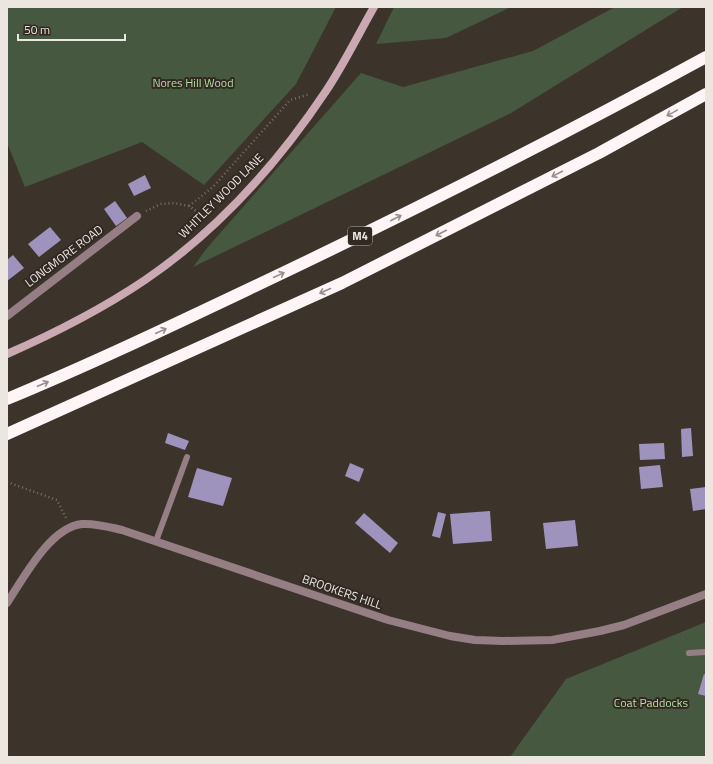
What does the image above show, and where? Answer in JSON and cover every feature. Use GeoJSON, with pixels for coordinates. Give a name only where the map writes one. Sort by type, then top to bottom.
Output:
{"type":"FeatureCollection","features":[{"type":"Feature","properties":{"kind":"highway","name":"M4"},"geometry":{"type":"LineString","coordinates":[[7,399],[124,348],[335,248],[588,122],[706,57]]}},
{"type":"Feature","properties":{"kind":"highway"},"geometry":{"type":"LineString","coordinates":[[7,434],[342,283],[599,153],[706,94]]}},
{"type":"Feature","properties":{"kind":"main road","name":"WHITLEY WOOD LANE"},"geometry":{"type":"LineString","coordinates":[[7,354],[71,324],[128,291],[170,261],[214,224],[271,165],[300,128],[346,60],[374,7]]}},
{"type":"Feature","properties":{"kind":"street","name":"LONGMORE ROAD"},"geometry":{"type":"LineString","coordinates":[[7,316],[137,216]]}},
{"type":"Feature","properties":{"kind":"street","name":"BROOKERS HILL"},"geometry":{"type":"LineString","coordinates":[[7,603],[39,557],[60,533],[81,524],[95,524],[122,530],[388,620],[450,636],[475,640],[552,640],[600,631],[624,625],[706,594]]}},
{"type":"Feature","properties":{"kind":"lane"},"geometry":{"type":"LineString","coordinates":[[156,541],[187,457]]}},
{"type":"Feature","properties":{"kind":"lane"},"geometry":{"type":"LineString","coordinates":[[689,653],[706,652]]}},
{"type":"Feature","properties":{"kind":"path"},"geometry":{"type":"LineString","coordinates":[[189,206],[213,187],[290,100],[314,93]]}},
{"type":"Feature","properties":{"kind":"path"},"geometry":{"type":"LineString","coordinates":[[137,216],[161,204],[174,203],[189,206],[214,224]]}},
{"type":"Feature","properties":{"kind":"path"},"geometry":{"type":"LineString","coordinates":[[7,482],[57,500],[64,515]]}},
{"type":"Feature","properties":{"kind":"green space","name":"Nores Hill Wood"},"geometry":{"type":"Polygon","coordinates":[[[7,7],[336,7],[296,84],[204,185],[142,142],[25,187],[7,143],[7,7]]]}},
{"type":"Feature","properties":{"kind":"green space"},"geometry":{"type":"Polygon","coordinates":[[[394,7],[511,7],[446,38],[376,44],[394,7]]]}},
{"type":"Feature","properties":{"kind":"green space"},"geometry":{"type":"Polygon","coordinates":[[[615,7],[683,7],[511,113],[193,267],[207,248],[361,73],[403,87],[533,51],[615,7]]]}},
{"type":"Feature","properties":{"kind":"green space","name":"Coat Paddocks"},"geometry":{"type":"Polygon","coordinates":[[[706,622],[706,757],[510,757],[566,679],[706,622]]]}},
{"type":"Feature","properties":{"kind":"building"},"geometry":{"type":"Polygon","coordinates":[[[145,175],[151,188],[134,196],[128,184],[145,175]]]}},
{"type":"Feature","properties":{"kind":"building"},"geometry":{"type":"Polygon","coordinates":[[[115,201],[127,218],[116,226],[104,209],[115,201]]]}},
{"type":"Feature","properties":{"kind":"building"},"geometry":{"type":"Polygon","coordinates":[[[50,227],[61,240],[39,257],[28,244],[50,227]]]}},
{"type":"Feature","properties":{"kind":"building"},"geometry":{"type":"Polygon","coordinates":[[[13,255],[24,268],[7,281],[7,260],[13,255]]]}},
{"type":"Feature","properties":{"kind":"building"},"geometry":{"type":"Polygon","coordinates":[[[691,428],[693,456],[682,457],[681,429],[691,428]]]}},
{"type":"Feature","properties":{"kind":"building"},"geometry":{"type":"Polygon","coordinates":[[[168,433],[189,441],[185,450],[165,443],[168,433]]]}},
{"type":"Feature","properties":{"kind":"building"},"geometry":{"type":"Polygon","coordinates":[[[664,443],[665,459],[640,460],[639,444],[664,443]]]}},
{"type":"Feature","properties":{"kind":"building"},"geometry":{"type":"Polygon","coordinates":[[[350,463],[364,469],[359,482],[345,476],[350,463]]]}},
{"type":"Feature","properties":{"kind":"building"},"geometry":{"type":"Polygon","coordinates":[[[660,465],[663,487],[641,489],[639,467],[660,465]]]}},
{"type":"Feature","properties":{"kind":"building"},"geometry":{"type":"Polygon","coordinates":[[[197,468],[232,478],[223,506],[188,497],[197,468]]]}},
{"type":"Feature","properties":{"kind":"building"},"geometry":{"type":"Polygon","coordinates":[[[706,487],[706,509],[693,511],[690,489],[706,487]]]}},
{"type":"Feature","properties":{"kind":"building"},"geometry":{"type":"Polygon","coordinates":[[[490,511],[492,541],[453,544],[450,514],[490,511]]]}},
{"type":"Feature","properties":{"kind":"building"},"geometry":{"type":"Polygon","coordinates":[[[438,512],[446,514],[440,538],[432,536],[438,512]]]}},
{"type":"Feature","properties":{"kind":"building"},"geometry":{"type":"Polygon","coordinates":[[[364,513],[398,543],[390,553],[355,523],[364,513]]]}},
{"type":"Feature","properties":{"kind":"building"},"geometry":{"type":"Polygon","coordinates":[[[575,520],[578,546],[546,549],[543,523],[575,520]]]}},
{"type":"Feature","properties":{"kind":"building"},"geometry":{"type":"Polygon","coordinates":[[[704,674],[706,675],[706,696],[698,694],[704,674]]]}}]}
